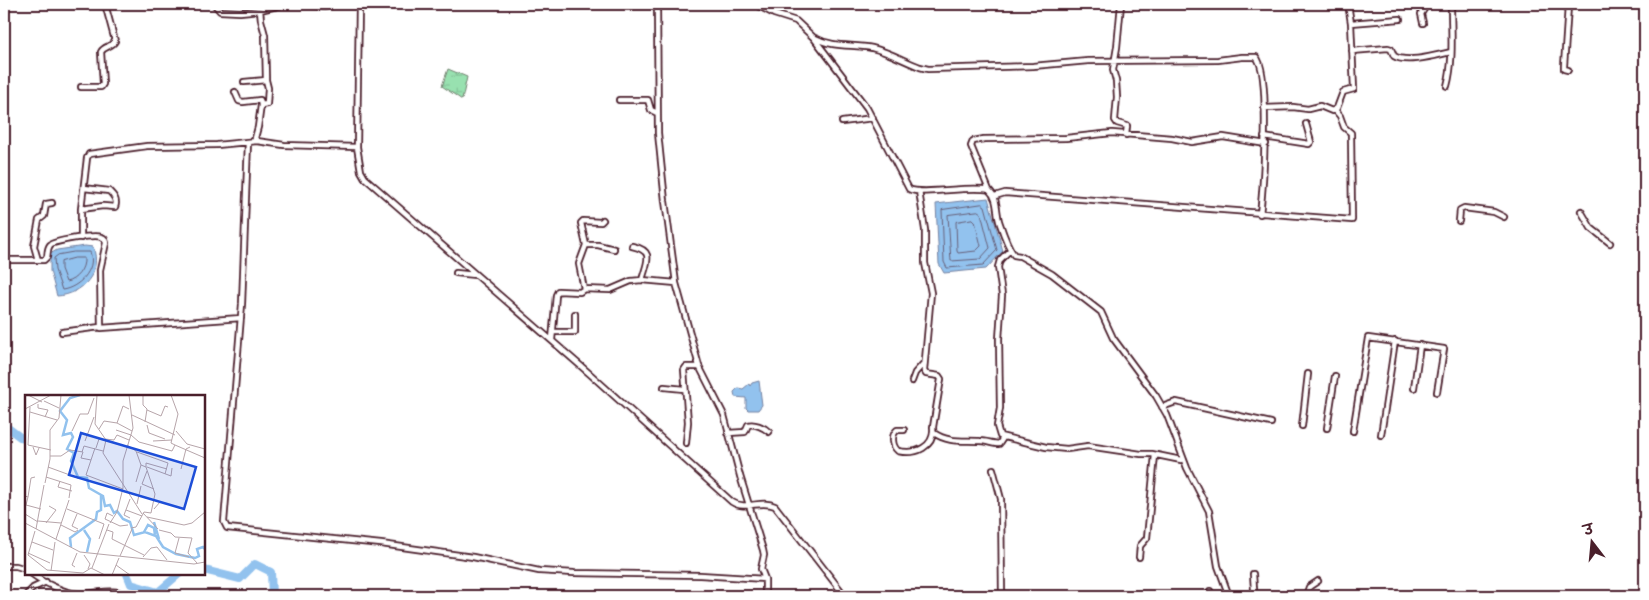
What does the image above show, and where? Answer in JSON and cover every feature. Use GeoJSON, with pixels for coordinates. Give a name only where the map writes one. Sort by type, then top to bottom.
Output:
{"type":"FeatureCollection","features":[{"type":"Feature","properties":{"kind":"street"},"geometry":{"type":"LineString","coordinates":[[81,87],[97,88],[102,87],[103,84],[101,52],[103,49],[114,44],[115,41],[105,4]]}},
{"type":"Feature","properties":{"kind":"street"},"geometry":{"type":"LineString","coordinates":[[214,4],[220,11],[240,12],[286,4]]}},
{"type":"Feature","properties":{"kind":"street"},"geometry":{"type":"LineString","coordinates":[[306,4],[324,7],[339,4]]}},
{"type":"Feature","properties":{"kind":"street"},"geometry":{"type":"LineString","coordinates":[[359,4],[357,148],[361,171],[365,178],[476,275],[552,336],[732,502],[736,505],[768,504],[775,506],[845,596]]}},
{"type":"Feature","properties":{"kind":"street"},"geometry":{"type":"LineString","coordinates":[[657,4],[657,113],[665,201],[676,282],[700,367],[720,407],[764,550],[761,570],[764,579],[765,596]]}},
{"type":"Feature","properties":{"kind":"street"},"geometry":{"type":"LineString","coordinates":[[755,4],[774,14],[796,21],[813,37],[859,97],[906,184],[912,190],[919,192],[962,189],[990,190]]}},
{"type":"Feature","properties":{"kind":"street"},"geometry":{"type":"LineString","coordinates":[[1121,4],[1113,70],[1117,97],[1115,120],[1117,123],[1127,126],[1126,135]]}},
{"type":"Feature","properties":{"kind":"street"},"geometry":{"type":"LineString","coordinates":[[1335,110],[1343,92],[1354,88],[1352,23],[1348,4]]}},
{"type":"Feature","properties":{"kind":"street"},"geometry":{"type":"LineString","coordinates":[[1423,24],[1421,14],[1426,6],[1437,4]]}},
{"type":"Feature","properties":{"kind":"street"},"geometry":{"type":"LineString","coordinates":[[1447,86],[1450,75],[1451,4]]}},
{"type":"Feature","properties":{"kind":"street"},"geometry":{"type":"LineString","coordinates":[[1541,4],[1568,6],[1564,66],[1564,70],[1568,70]]}},
{"type":"Feature","properties":{"kind":"street"},"geometry":{"type":"LineString","coordinates":[[260,10],[265,35],[266,80],[268,88],[267,104],[261,105]]}},
{"type":"Feature","properties":{"kind":"street"},"geometry":{"type":"LineString","coordinates":[[1352,23],[1400,19]]}},
{"type":"Feature","properties":{"kind":"street"},"geometry":{"type":"LineString","coordinates":[[813,37],[832,45],[873,48],[922,68],[1033,66],[1114,61],[1218,60],[1256,57],[1260,63],[1266,144],[1260,214]]}},
{"type":"Feature","properties":{"kind":"street"},"geometry":{"type":"LineString","coordinates":[[1352,51],[1388,48],[1391,49],[1394,56],[1400,59],[1420,58],[1451,52]]}},
{"type":"Feature","properties":{"kind":"street"},"geometry":{"type":"LineString","coordinates":[[244,82],[266,80]]}},
{"type":"Feature","properties":{"kind":"street"},"geometry":{"type":"LineString","coordinates":[[235,92],[239,101],[260,100],[256,141]]}},
{"type":"Feature","properties":{"kind":"street"},"geometry":{"type":"LineString","coordinates":[[619,100],[648,100],[651,110],[657,113]]}},
{"type":"Feature","properties":{"kind":"street"},"geometry":{"type":"LineString","coordinates":[[1264,108],[1308,108],[1320,106],[1328,111],[1335,110]]}},
{"type":"Feature","properties":{"kind":"street"},"geometry":{"type":"LineString","coordinates":[[994,196],[1005,193],[1352,220],[1352,133],[1344,127],[1340,116],[1335,110]]}},
{"type":"Feature","properties":{"kind":"street"},"geometry":{"type":"LineString","coordinates":[[842,122],[872,118]]}},
{"type":"Feature","properties":{"kind":"street"},"geometry":{"type":"LineString","coordinates":[[1264,137],[1309,144],[1311,142],[1306,124]]}},
{"type":"Feature","properties":{"kind":"street"},"geometry":{"type":"LineString","coordinates":[[1229,596],[1218,566],[1209,511],[1183,458],[1163,406],[1113,338],[1103,316],[1097,308],[1052,274],[1020,256],[1014,255],[1010,250],[999,220],[994,196],[971,146],[973,141],[984,138],[1040,139],[1112,133],[1172,138],[1192,142],[1222,137],[1266,144]]}},
{"type":"Feature","properties":{"kind":"street"},"geometry":{"type":"LineString","coordinates":[[81,238],[86,158],[91,153],[147,146],[217,145],[256,141],[284,145],[357,148]]}},
{"type":"Feature","properties":{"kind":"street"},"geometry":{"type":"LineString","coordinates":[[248,142],[241,318],[224,522],[227,528],[390,545],[473,557],[539,571],[700,575],[764,579]]}},
{"type":"Feature","properties":{"kind":"street"},"geometry":{"type":"LineString","coordinates":[[82,210],[103,206],[115,207],[116,205],[115,198],[109,191],[84,188]]}},
{"type":"Feature","properties":{"kind":"street"},"geometry":{"type":"LineString","coordinates":[[904,430],[896,431],[893,439],[896,450],[901,452],[917,451],[925,448],[934,433],[933,427],[940,379],[939,376],[925,373],[924,363],[931,293],[925,263],[924,230],[919,192]]}},
{"type":"Feature","properties":{"kind":"street"},"geometry":{"type":"LineString","coordinates":[[38,260],[34,246],[39,220],[44,216],[46,204],[52,203]]}},
{"type":"Feature","properties":{"kind":"street"},"geometry":{"type":"LineString","coordinates":[[1459,221],[1460,210],[1464,208],[1494,212],[1504,217]]}},
{"type":"Feature","properties":{"kind":"street"},"geometry":{"type":"LineString","coordinates":[[1580,211],[1591,228],[1610,242]]}},
{"type":"Feature","properties":{"kind":"street"},"geometry":{"type":"LineString","coordinates":[[584,289],[578,264],[586,245],[580,222],[583,220],[601,222],[602,220]]}},
{"type":"Feature","properties":{"kind":"street"},"geometry":{"type":"LineString","coordinates":[[4,260],[46,259],[48,248],[53,243],[101,236],[106,243],[100,270],[100,327]]}},
{"type":"Feature","properties":{"kind":"street"},"geometry":{"type":"LineString","coordinates":[[586,245],[598,245],[614,249]]}},
{"type":"Feature","properties":{"kind":"street"},"geometry":{"type":"LineString","coordinates":[[632,246],[644,249],[646,253],[647,262],[642,280]]}},
{"type":"Feature","properties":{"kind":"street"},"geometry":{"type":"LineString","coordinates":[[1010,250],[1000,260],[998,267],[1002,301],[999,339],[1000,408],[997,426],[999,434],[1003,438],[1046,447],[1067,449],[1088,446],[1181,460],[1183,458]]}},
{"type":"Feature","properties":{"kind":"street"},"geometry":{"type":"LineString","coordinates":[[456,273],[476,275]]}},
{"type":"Feature","properties":{"kind":"street"},"geometry":{"type":"LineString","coordinates":[[552,336],[557,292],[580,292],[584,289],[610,290],[631,281],[642,280],[676,282]]}},
{"type":"Feature","properties":{"kind":"street"},"geometry":{"type":"LineString","coordinates":[[552,336],[575,332],[575,314]]}},
{"type":"Feature","properties":{"kind":"street"},"geometry":{"type":"LineString","coordinates":[[62,332],[100,327],[241,318]]}},
{"type":"Feature","properties":{"kind":"street"},"geometry":{"type":"LineString","coordinates":[[1353,431],[1368,338],[1444,349],[1437,392]]}},
{"type":"Feature","properties":{"kind":"street"},"geometry":{"type":"LineString","coordinates":[[1380,435],[1395,341]]}},
{"type":"Feature","properties":{"kind":"street"},"geometry":{"type":"LineString","coordinates":[[1414,388],[1420,345]]}},
{"type":"Feature","properties":{"kind":"street"},"geometry":{"type":"LineString","coordinates":[[912,381],[915,373],[924,363]]}},
{"type":"Feature","properties":{"kind":"street"},"geometry":{"type":"LineString","coordinates":[[686,443],[688,422],[684,389],[684,369],[700,367]]}},
{"type":"Feature","properties":{"kind":"street"},"geometry":{"type":"LineString","coordinates":[[1302,426],[1308,374]]}},
{"type":"Feature","properties":{"kind":"street"},"geometry":{"type":"LineString","coordinates":[[1327,428],[1335,376]]}},
{"type":"Feature","properties":{"kind":"street"},"geometry":{"type":"LineString","coordinates":[[664,387],[684,389]]}},
{"type":"Feature","properties":{"kind":"street"},"geometry":{"type":"LineString","coordinates":[[1163,406],[1176,402],[1271,423]]}},
{"type":"Feature","properties":{"kind":"street"},"geometry":{"type":"LineString","coordinates":[[728,433],[745,432],[748,425],[751,424],[769,432]]}},
{"type":"Feature","properties":{"kind":"street"},"geometry":{"type":"LineString","coordinates":[[934,433],[939,437],[954,442],[980,441],[1000,444],[1003,438]]}},
{"type":"Feature","properties":{"kind":"street"},"geometry":{"type":"LineString","coordinates":[[1139,557],[1141,543],[1147,538],[1155,455]]}},
{"type":"Feature","properties":{"kind":"street"},"geometry":{"type":"LineString","coordinates":[[993,469],[1001,499],[1002,596]]}},
{"type":"Feature","properties":{"kind":"street"},"geometry":{"type":"LineString","coordinates":[[4,566],[16,566],[25,569]]}},
{"type":"Feature","properties":{"kind":"street"},"geometry":{"type":"LineString","coordinates":[[1253,574],[1253,596]]}},
{"type":"Feature","properties":{"kind":"street"},"geometry":{"type":"LineString","coordinates":[[34,575],[68,594],[118,592],[125,595]]}},
{"type":"Feature","properties":{"kind":"street"},"geometry":{"type":"LineString","coordinates":[[1306,596],[1309,587],[1318,581]]}},
{"type":"Feature","properties":{"kind":"street"},"geometry":{"type":"LineString","coordinates":[[25,596],[33,588],[46,582]]}},
{"type":"Feature","properties":{"kind":"green space"},"geometry":{"type":"Polygon","coordinates":[[[448,69],[467,77],[462,100],[442,86],[448,69]]]}},
{"type":"Feature","properties":{"kind":"water"},"geometry":{"type":"Polygon","coordinates":[[[988,198],[1003,251],[986,269],[944,273],[939,264],[936,204],[988,198]]]}},
{"type":"Feature","properties":{"kind":"water"},"geometry":{"type":"Polygon","coordinates":[[[85,246],[93,247],[95,265],[93,273],[82,287],[66,295],[57,296],[50,271],[50,254],[57,250],[85,246]]]}},
{"type":"Feature","properties":{"kind":"water"},"geometry":{"type":"Polygon","coordinates":[[[759,381],[762,405],[758,410],[748,410],[746,408],[746,398],[735,397],[734,392],[738,388],[743,389],[749,384],[750,386],[752,383],[759,381]]]}},
{"type":"Feature","properties":{"kind":"waterway"},"geometry":{"type":"LineString","coordinates":[[4,425],[20,437],[25,438]]}},
{"type":"Feature","properties":{"kind":"waterway"},"geometry":{"type":"LineString","coordinates":[[205,570],[240,579],[255,564],[271,572],[272,596]]}},
{"type":"Feature","properties":{"kind":"waterway"},"geometry":{"type":"LineString","coordinates":[[127,575],[131,584],[158,592],[178,575]]}}]}
